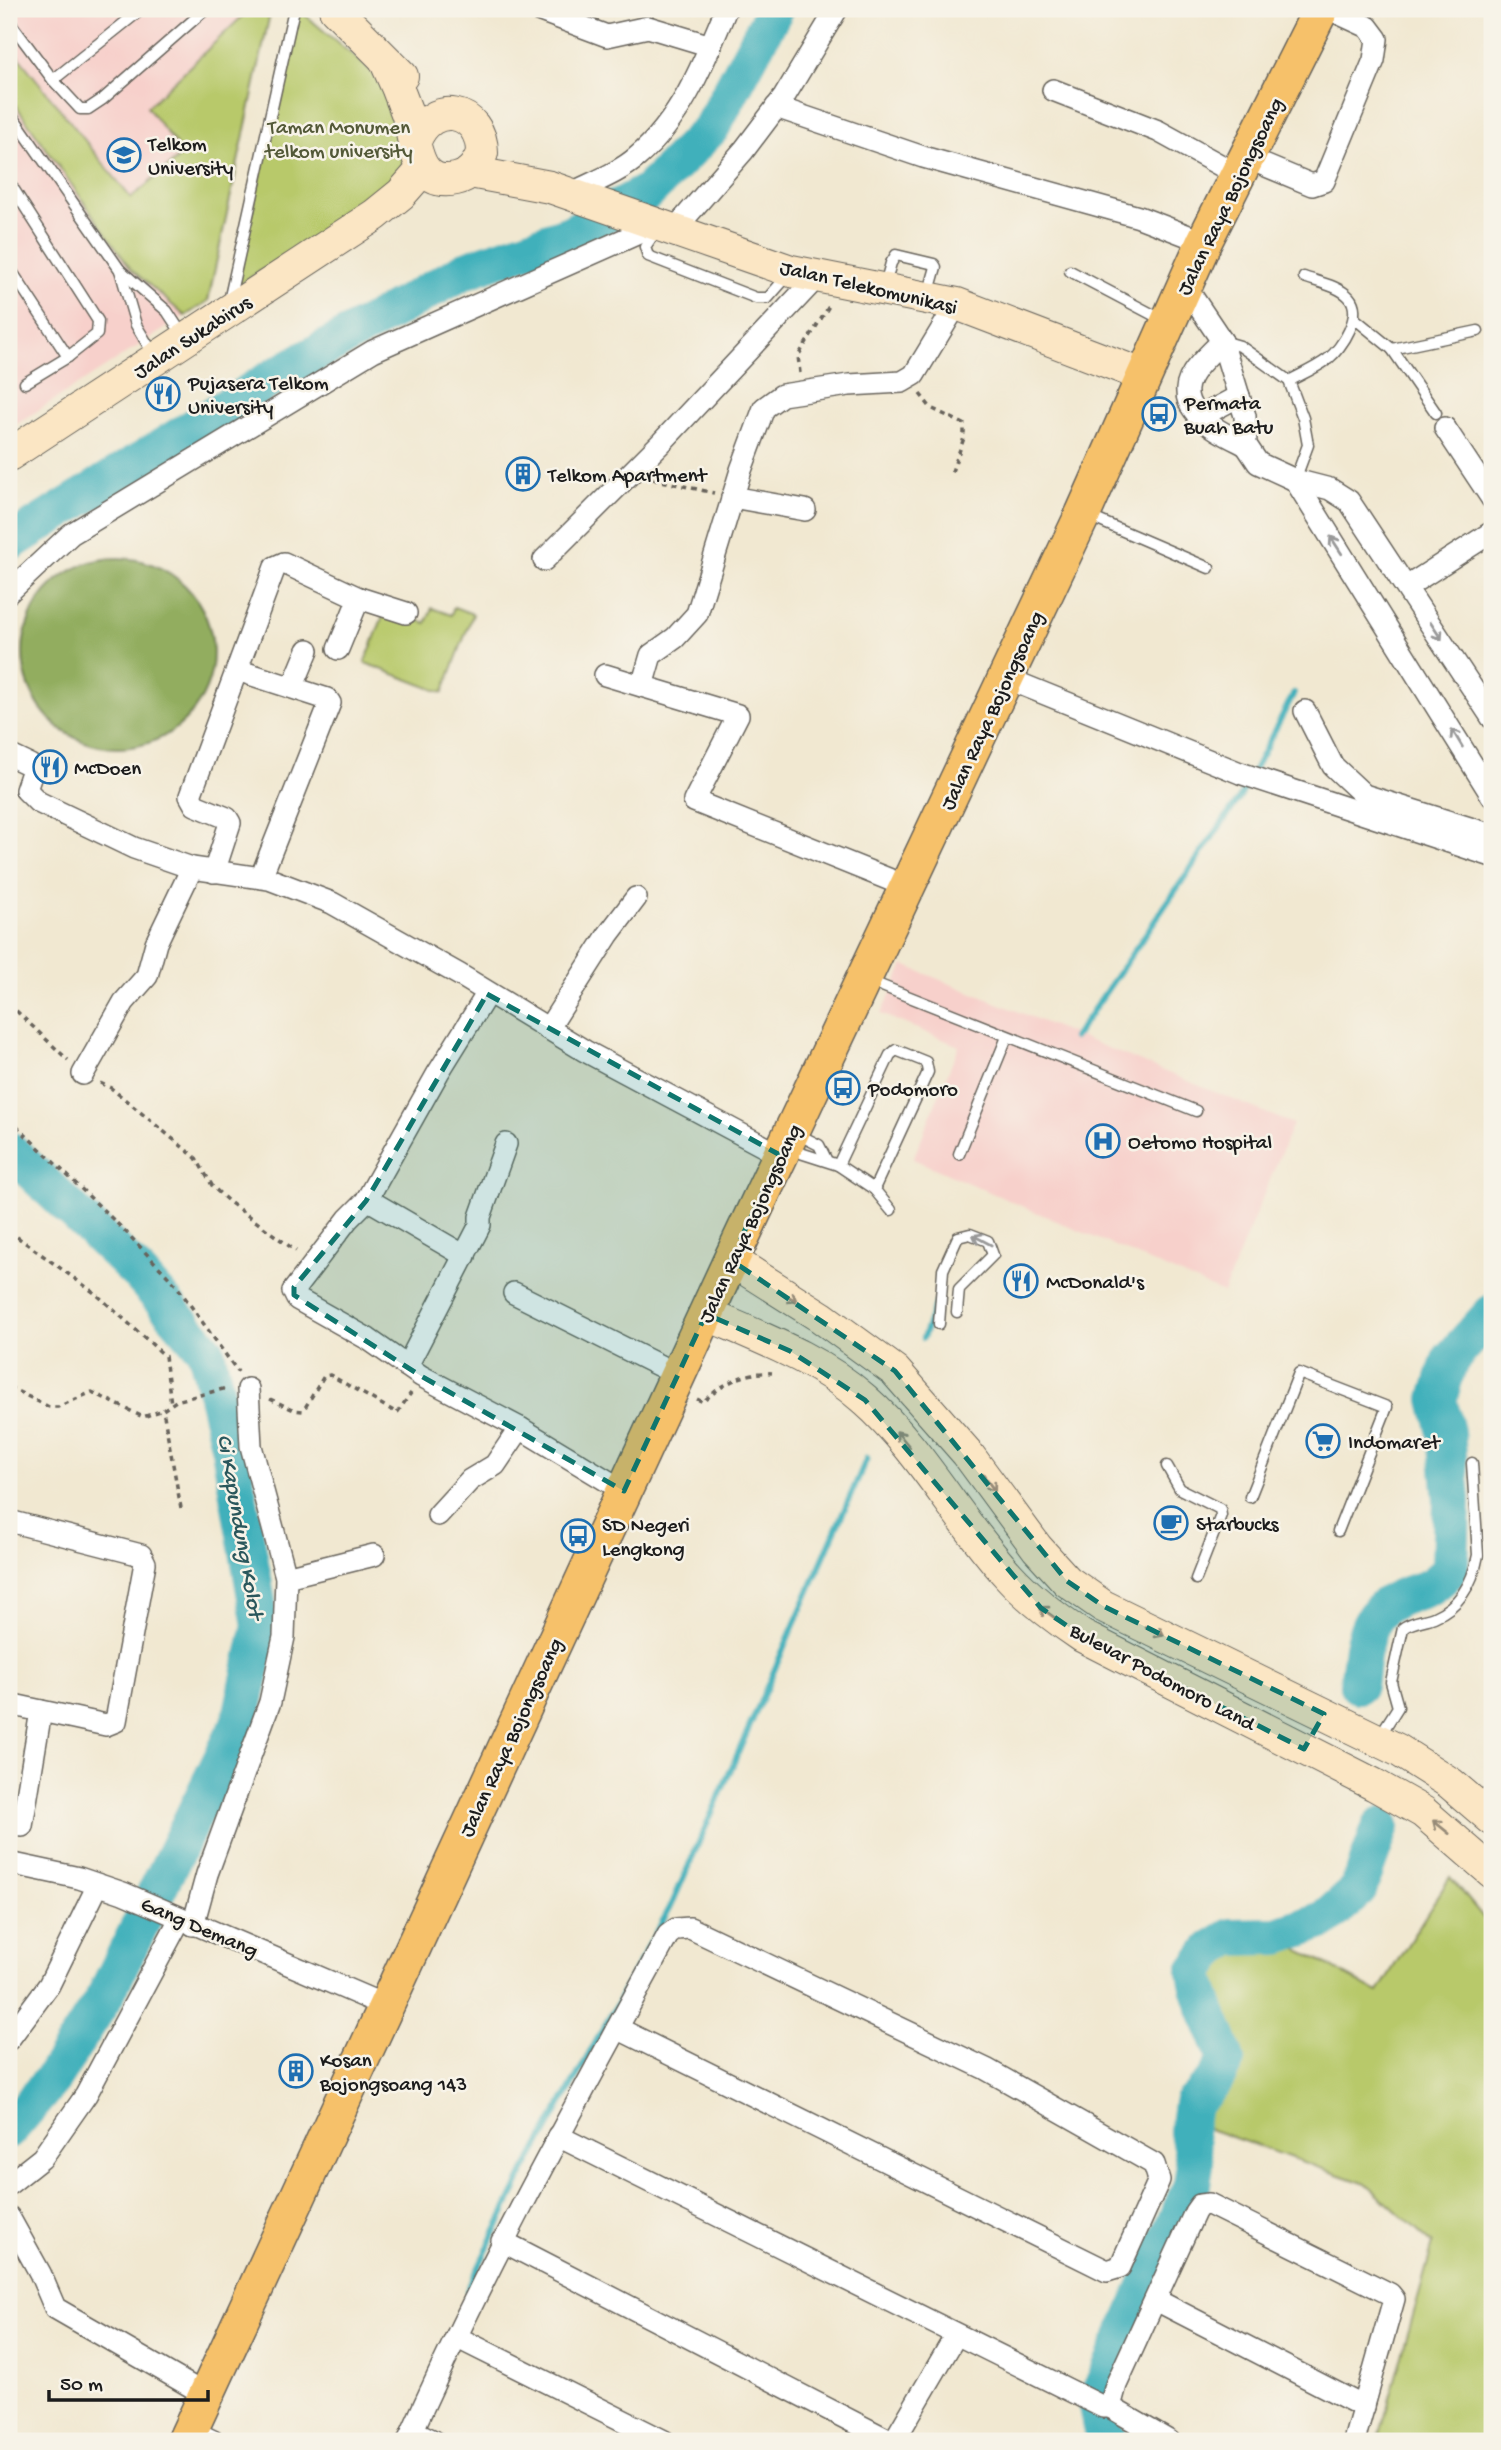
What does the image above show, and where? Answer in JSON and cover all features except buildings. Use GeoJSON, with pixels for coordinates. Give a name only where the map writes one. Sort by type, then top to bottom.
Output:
{"type":"FeatureCollection","features":[{"type":"Feature","properties":{"kind":"main road","name":"Jalan Raya Bojongsoang"},"geometry":{"type":"LineString","coordinates":[[196,2437],[205,2395],[785,1144],[1083,514],[1204,242],[1321,9]]}},
{"type":"Feature","properties":{"kind":"street","name":"Jalan Telekomunikasi"},"geometry":{"type":"LineString","coordinates":[[335,9],[386,62],[445,113],[469,120],[478,130],[482,142],[572,195]]}},
{"type":"Feature","properties":{"kind":"street"},"geometry":{"type":"LineString","coordinates":[[535,9],[607,36],[648,27],[711,46]]}},
{"type":"Feature","properties":{"kind":"street"},"geometry":{"type":"LineString","coordinates":[[572,195],[636,159],[660,134],[690,90],[726,9]]}},
{"type":"Feature","properties":{"kind":"street"},"geometry":{"type":"LineString","coordinates":[[9,592],[71,534],[373,351],[660,224],[776,107],[837,9]]}},
{"type":"Feature","properties":{"kind":"street"},"geometry":{"type":"LineString","coordinates":[[1053,90],[1242,166],[1312,186],[1324,181],[1374,60],[1377,39],[1368,27],[1329,9]]}},
{"type":"Feature","properties":{"kind":"street"},"geometry":{"type":"LineString","coordinates":[[386,62],[438,165]]}},
{"type":"Feature","properties":{"kind":"street"},"geometry":{"type":"LineString","coordinates":[[776,107],[923,157],[1139,217],[1204,242]]}},
{"type":"Feature","properties":{"kind":"street"},"geometry":{"type":"LineString","coordinates":[[438,165],[425,122],[445,113]]}},
{"type":"Feature","properties":{"kind":"street"},"geometry":{"type":"LineString","coordinates":[[438,165],[482,153],[482,142]]}},
{"type":"Feature","properties":{"kind":"street","name":"Jalan Sukabirus"},"geometry":{"type":"LineString","coordinates":[[9,455],[374,215],[438,165]]}},
{"type":"Feature","properties":{"kind":"street","name":"Jalan Telekomunikasi"},"geometry":{"type":"LineString","coordinates":[[438,165],[572,195],[816,277],[957,304],[1145,376]]}},
{"type":"Feature","properties":{"kind":"street"},"geometry":{"type":"LineString","coordinates":[[544,561],[631,474],[816,277]]}},
{"type":"Feature","properties":{"kind":"street"},"geometry":{"type":"LineString","coordinates":[[1185,286],[1222,341],[1245,416],[1247,445],[1258,463],[1295,480],[1330,489],[1349,501],[1408,586],[1492,718]]}},
{"type":"Feature","properties":{"kind":"street"},"geometry":{"type":"LineString","coordinates":[[642,686],[651,655],[675,638],[697,614],[732,497],[764,408],[782,395],[902,382],[914,376],[957,304]]}},
{"type":"Feature","properties":{"kind":"street"},"geometry":{"type":"LineString","coordinates":[[1222,341],[1193,372],[1187,385],[1188,399],[1198,418],[1247,445]]}},
{"type":"Feature","properties":{"kind":"street"},"geometry":{"type":"LineString","coordinates":[[1198,418],[1239,396]]}},
{"type":"Feature","properties":{"kind":"street"},"geometry":{"type":"LineString","coordinates":[[1440,421],[1492,499]]}},
{"type":"Feature","properties":{"kind":"street"},"geometry":{"type":"LineString","coordinates":[[1295,480],[1492,796]]}},
{"type":"Feature","properties":{"kind":"street"},"geometry":{"type":"LineString","coordinates":[[732,497],[805,510]]}},
{"type":"Feature","properties":{"kind":"street"},"geometry":{"type":"LineString","coordinates":[[1408,586],[1492,532]]}},
{"type":"Feature","properties":{"kind":"street"},"geometry":{"type":"LineString","coordinates":[[215,872],[230,823],[227,818],[195,804],[190,796],[279,563],[359,598],[405,613]]}},
{"type":"Feature","properties":{"kind":"street"},"geometry":{"type":"LineString","coordinates":[[338,649],[359,598]]}},
{"type":"Feature","properties":{"kind":"street"},"geometry":{"type":"LineString","coordinates":[[293,686],[308,650]]}},
{"type":"Feature","properties":{"kind":"street"},"geometry":{"type":"LineString","coordinates":[[237,670],[293,686],[327,699],[330,703],[261,877]]}},
{"type":"Feature","properties":{"kind":"street"},"geometry":{"type":"LineString","coordinates":[[605,675],[738,715],[694,802],[908,887]]}},
{"type":"Feature","properties":{"kind":"street"},"geometry":{"type":"LineString","coordinates":[[1006,678],[1248,776],[1492,856]]}},
{"type":"Feature","properties":{"kind":"street"},"geometry":{"type":"LineString","coordinates":[[1305,711],[1333,766],[1364,795],[1492,835]]}},
{"type":"Feature","properties":{"kind":"street"},"geometry":{"type":"LineString","coordinates":[[9,755],[30,765],[32,772],[26,790],[38,802],[134,848],[192,868],[261,877],[332,903],[460,975],[548,1029],[785,1144]]}},
{"type":"Feature","properties":{"kind":"street"},"geometry":{"type":"LineString","coordinates":[[83,1074],[124,1002],[147,976],[156,943],[192,868]]}},
{"type":"Feature","properties":{"kind":"street"},"geometry":{"type":"LineString","coordinates":[[548,1029],[608,935],[636,898]]}},
{"type":"Feature","properties":{"kind":"street"},"geometry":{"type":"LineString","coordinates":[[488,994],[367,1199],[294,1287],[297,1299],[368,1339],[414,1371],[520,1428],[624,1491]]}},
{"type":"Feature","properties":{"kind":"street"},"geometry":{"type":"LineString","coordinates":[[414,1371],[480,1226],[480,1217],[506,1144]]}},
{"type":"Feature","properties":{"kind":"street"},"geometry":{"type":"LineString","coordinates":[[367,1199],[466,1256]]}},
{"type":"Feature","properties":{"kind":"street","name":"Bulevar Podomoro Land"},"geometry":{"type":"LineString","coordinates":[[731,1260],[895,1371],[937,1417],[1037,1548],[1067,1581],[1103,1606],[1377,1740],[1450,1783],[1492,1819]]}},
{"type":"Feature","properties":{"kind":"street"},"geometry":{"type":"LineString","coordinates":[[514,1293],[678,1375]]}},
{"type":"Feature","properties":{"kind":"street","name":"Bulevar Podomoro Land"},"geometry":{"type":"LineString","coordinates":[[706,1314],[787,1349],[842,1381],[899,1434],[1007,1574],[1041,1608],[1082,1636],[1423,1812],[1492,1872]]}},
{"type":"Feature","properties":{"kind":"street"},"geometry":{"type":"LineString","coordinates":[[842,1381],[836,1365],[837,1352],[841,1346],[849,1344],[864,1348]]}},
{"type":"Feature","properties":{"kind":"street"},"geometry":{"type":"LineString","coordinates":[[9,2184],[42,2158],[86,2095],[207,1874],[270,1702],[285,1637],[286,1577],[251,1446],[243,1387]]}},
{"type":"Feature","properties":{"kind":"street"},"geometry":{"type":"LineString","coordinates":[[438,1515],[470,1480],[495,1465],[520,1428]]}},
{"type":"Feature","properties":{"kind":"street"},"geometry":{"type":"LineString","coordinates":[[9,1521],[141,1555],[145,1563],[116,1721],[106,1725],[9,1704]]}},
{"type":"Feature","properties":{"kind":"street"},"geometry":{"type":"LineString","coordinates":[[286,1577],[374,1555]]}},
{"type":"Feature","properties":{"kind":"street"},"geometry":{"type":"LineString","coordinates":[[22,1826],[41,1711]]}},
{"type":"Feature","properties":{"kind":"street"},"geometry":{"type":"LineString","coordinates":[[1304,1749],[1324,1714]]}},
{"type":"Feature","properties":{"kind":"street","name":"Gang Demang"},"geometry":{"type":"LineString","coordinates":[[9,1863],[123,1893],[386,2006]]}},
{"type":"Feature","properties":{"kind":"street"},"geometry":{"type":"LineString","coordinates":[[9,2039],[49,1985],[98,1885]]}},
{"type":"Feature","properties":{"kind":"street"},"geometry":{"type":"LineString","coordinates":[[434,2441],[411,2436],[456,2337],[502,2241],[558,2136],[617,2028],[668,1935],[676,1929],[691,1928],[986,2069],[1154,2164],[1159,2180],[1120,2267],[1107,2271],[617,2028]]}},
{"type":"Feature","properties":{"kind":"street"},"geometry":{"type":"LineString","coordinates":[[558,2136],[1100,2404],[1169,2441]]}},
{"type":"Feature","properties":{"kind":"street"},"geometry":{"type":"LineString","coordinates":[[1100,2404],[1116,2385],[1195,2212],[1200,2205],[1209,2204],[1390,2294],[1394,2299],[1354,2441]]}},
{"type":"Feature","properties":{"kind":"street"},"geometry":{"type":"LineString","coordinates":[[9,2217],[55,2308],[205,2395]]}},
{"type":"Feature","properties":{"kind":"street"},"geometry":{"type":"LineString","coordinates":[[502,2241],[892,2441],[956,2334]]}},
{"type":"Feature","properties":{"kind":"street"},"geometry":{"type":"LineString","coordinates":[[1156,2300],[1364,2407]]}},
{"type":"Feature","properties":{"kind":"street"},"geometry":{"type":"LineString","coordinates":[[456,2337],[664,2441]]}},
{"type":"Feature","properties":{"kind":"lane"},"geometry":{"type":"LineString","coordinates":[[53,80],[142,9]]}},
{"type":"Feature","properties":{"kind":"lane"},"geometry":{"type":"LineString","coordinates":[[9,21],[75,106],[88,109],[206,9]]}},
{"type":"Feature","properties":{"kind":"lane"},"geometry":{"type":"LineString","coordinates":[[226,314],[294,9]]}},
{"type":"Feature","properties":{"kind":"lane"},"geometry":{"type":"LineString","coordinates":[[11,119],[120,270],[167,312],[186,341]]}},
{"type":"Feature","properties":{"kind":"lane"},"geometry":{"type":"LineString","coordinates":[[9,182],[13,198],[98,321],[97,334],[68,357],[25,383]]}},
{"type":"Feature","properties":{"kind":"lane"},"geometry":{"type":"LineString","coordinates":[[9,267],[68,357]]}},
{"type":"Feature","properties":{"kind":"lane"},"geometry":{"type":"LineString","coordinates":[[120,270],[136,325],[157,360]]}},
{"type":"Feature","properties":{"kind":"lane"},"geometry":{"type":"LineString","coordinates":[[1070,271],[1169,323]]}},
{"type":"Feature","properties":{"kind":"lane"},"geometry":{"type":"LineString","coordinates":[[1289,381],[1330,358],[1354,318],[1355,307],[1350,298],[1334,288],[1304,277]]}},
{"type":"Feature","properties":{"kind":"lane"},"geometry":{"type":"LineString","coordinates":[[1354,318],[1392,349],[1440,421]]}},
{"type":"Feature","properties":{"kind":"lane"},"geometry":{"type":"LineString","coordinates":[[1392,349],[1478,331]]}},
{"type":"Feature","properties":{"kind":"lane"},"geometry":{"type":"LineString","coordinates":[[1222,341],[1240,346],[1289,381],[1303,418],[1308,445],[1295,480]]}},
{"type":"Feature","properties":{"kind":"lane"},"geometry":{"type":"LineString","coordinates":[[1083,514],[1209,568]]}},
{"type":"Feature","properties":{"kind":"lane"},"geometry":{"type":"LineString","coordinates":[[864,979],[1196,1111]]}},
{"type":"Feature","properties":{"kind":"lane"},"geometry":{"type":"LineString","coordinates":[[959,1154],[1007,1037]]}},
{"type":"Feature","properties":{"kind":"lane"},"geometry":{"type":"LineString","coordinates":[[838,1165],[890,1055],[902,1050],[926,1062],[928,1072],[874,1189]]}},
{"type":"Feature","properties":{"kind":"lane"},"geometry":{"type":"LineString","coordinates":[[785,1144],[819,1145],[826,1159]]}},
{"type":"Feature","properties":{"kind":"lane"},"geometry":{"type":"LineString","coordinates":[[785,1144],[813,1159],[826,1159],[838,1165],[874,1189],[891,1210]]}},
{"type":"Feature","properties":{"kind":"lane"},"geometry":{"type":"LineString","coordinates":[[939,1324],[943,1270],[958,1237],[970,1234],[988,1241],[993,1255],[959,1289],[957,1312]]}},
{"type":"Feature","properties":{"kind":"lane"},"geometry":{"type":"LineString","coordinates":[[1250,1497],[1299,1373],[1387,1407],[1338,1531]]}},
{"type":"Feature","properties":{"kind":"lane"},"geometry":{"type":"LineString","coordinates":[[1377,1740],[1398,1707],[1391,1682],[1403,1628],[1433,1618],[1452,1606],[1462,1596],[1475,1569],[1478,1555],[1472,1463]]}},
{"type":"Feature","properties":{"kind":"lane"},"geometry":{"type":"LineString","coordinates":[[1167,1466],[1180,1489],[1220,1509],[1221,1516],[1196,1579]]}},
{"type":"Feature","properties":{"kind":"path"},"geometry":{"type":"LineString","coordinates":[[799,392],[801,375],[798,356],[816,277]]}},
{"type":"Feature","properties":{"kind":"path"},"geometry":{"type":"LineString","coordinates":[[914,376],[922,398],[931,408],[964,424],[964,438],[950,477]]}},
{"type":"Feature","properties":{"kind":"path"},"geometry":{"type":"LineString","coordinates":[[631,474],[732,497]]}},
{"type":"Feature","properties":{"kind":"path"},"geometry":{"type":"LineString","coordinates":[[9,1004],[83,1074],[111,1088],[197,1158],[213,1187],[313,1263]]}},
{"type":"Feature","properties":{"kind":"path"},"geometry":{"type":"LineString","coordinates":[[9,1119],[126,1231],[176,1285],[243,1387],[299,1412],[303,1411],[324,1376],[330,1375],[397,1413],[414,1371]]}},
{"type":"Feature","properties":{"kind":"path"},"geometry":{"type":"LineString","coordinates":[[9,1231],[96,1294],[165,1356],[171,1404]]}},
{"type":"Feature","properties":{"kind":"path"},"geometry":{"type":"LineString","coordinates":[[9,1387],[49,1407],[58,1407],[92,1392],[143,1417],[198,1394],[243,1387]]}},
{"type":"Feature","properties":{"kind":"path"},"geometry":{"type":"LineString","coordinates":[[163,1410],[181,1508]]}},
{"type":"Feature","properties":{"kind":"highlighted area"},"geometry":{"type":"Polygon","coordinates":[[[487,994],[780,1155],[731,1260],[895,1371],[1067,1581],[1103,1606],[1324,1714],[1304,1749],[1082,1636],[1041,1608],[865,1400],[790,1351],[706,1314],[624,1491],[421,1376],[294,1295],[294,1287],[366,1201],[487,994]]]}},
{"type":"Feature","properties":{"kind":"shaded area","name":"Telkom University"},"geometry":{"type":"Polygon","coordinates":[[[9,9],[271,9],[208,301],[9,429],[9,9]]]}},
{"type":"Feature","properties":{"kind":"shaded area","name":"Oetomo Hospital"},"geometry":{"type":"Polygon","coordinates":[[[904,965],[1293,1124],[1223,1293],[913,1159],[959,1046],[881,1014],[904,965]]]}},
{"type":"Feature","properties":{"kind":"green space"},"geometry":{"type":"Polygon","coordinates":[[[250,9],[271,9],[208,301],[185,316],[131,269],[9,96],[9,45],[131,198],[183,154],[147,107],[250,9]]]}},
{"type":"Feature","properties":{"kind":"green space","name":"Taman Monumen telkom university"},"geometry":{"type":"Polygon","coordinates":[[[298,9],[382,80],[404,157],[403,172],[370,204],[235,287],[298,9]]]}},
{"type":"Feature","properties":{"kind":"green space"},"geometry":{"type":"Polygon","coordinates":[[[118,558],[154,565],[185,586],[206,617],[213,653],[206,689],[185,720],[154,741],[118,748],[82,741],[51,720],[30,689],[23,653],[30,617],[51,586],[82,565],[118,558]]]}},
{"type":"Feature","properties":{"kind":"green space"},"geometry":{"type":"Polygon","coordinates":[[[454,607],[473,614],[443,693],[365,663],[386,608],[426,623],[432,608],[451,615],[454,607]]]}},
{"type":"Feature","properties":{"kind":"green space"},"geometry":{"type":"Polygon","coordinates":[[[1450,1877],[1492,1928],[1492,2441],[1378,2441],[1433,2244],[1366,2184],[1203,2127],[1195,2137],[1199,2108],[1226,2076],[1233,2058],[1230,2035],[1209,1992],[1207,1963],[1222,1953],[1250,1942],[1279,1942],[1302,1951],[1378,1992],[1450,1877]]]}},
{"type":"Feature","properties":{"kind":"waterway","name":"Ci Kapundung Kolot"},"geometry":{"type":"LineString","coordinates":[[9,543],[274,377],[466,270],[570,234],[649,191],[711,128],[775,9]]}},
{"type":"Feature","properties":{"kind":"waterway"},"geometry":{"type":"LineString","coordinates":[[1074,1038],[1240,797],[1294,693]]}},
{"type":"Feature","properties":{"kind":"waterway","name":"Ci Kapundung Kolot"},"geometry":{"type":"LineString","coordinates":[[9,1150],[141,1276],[206,1351],[230,1449],[261,1625],[240,1722],[105,1996],[53,2078],[9,2130]]}},
{"type":"Feature","properties":{"kind":"waterway"},"geometry":{"type":"LineString","coordinates":[[923,1338],[936,1302]]}},
{"type":"Feature","properties":{"kind":"waterway"},"geometry":{"type":"LineString","coordinates":[[1358,1685],[1364,1644],[1372,1621],[1390,1603],[1429,1587],[1450,1570],[1452,1500],[1446,1432],[1438,1399],[1450,1360],[1492,1313]]}},
{"type":"Feature","properties":{"kind":"waterway"},"geometry":{"type":"LineString","coordinates":[[467,2291],[524,2172],[672,1904],[867,1458]]}},
{"type":"Feature","properties":{"kind":"waterway"},"geometry":{"type":"LineString","coordinates":[[1109,2441],[1101,2427],[1096,2401],[1192,2185],[1195,2164],[1188,2132],[1192,2104],[1214,2082],[1226,2060],[1201,1994],[1196,1971],[1212,1949],[1231,1937],[1278,1936],[1324,1920],[1358,1890],[1381,1826]]}},
{"type":"Feature","properties":{"kind":"place","name":"Telkom University"},"geometry":{"type":"Point","coordinates":[124,155]}},
{"type":"Feature","properties":{"kind":"place","name":"Pujasera Telkom University"},"geometry":{"type":"Point","coordinates":[163,394]}},
{"type":"Feature","properties":{"kind":"place","name":"Permata Buah Batu"},"geometry":{"type":"Point","coordinates":[1159,414]}},
{"type":"Feature","properties":{"kind":"place","name":"Telkom Apartment"},"geometry":{"type":"Point","coordinates":[523,474]}},
{"type":"Feature","properties":{"kind":"place","name":"McDoen"},"geometry":{"type":"Point","coordinates":[50,767]}},
{"type":"Feature","properties":{"kind":"place","name":"Podomoro"},"geometry":{"type":"Point","coordinates":[843,1088]}},
{"type":"Feature","properties":{"kind":"place","name":"Oetomo Hospital"},"geometry":{"type":"Point","coordinates":[1103,1141]}},
{"type":"Feature","properties":{"kind":"place","name":"McDonald's"},"geometry":{"type":"Point","coordinates":[1021,1281]}},
{"type":"Feature","properties":{"kind":"place","name":"Indomaret"},"geometry":{"type":"Point","coordinates":[1323,1441]}},
{"type":"Feature","properties":{"kind":"place","name":"Starbucks"},"geometry":{"type":"Point","coordinates":[1171,1523]}},
{"type":"Feature","properties":{"kind":"place","name":"SD Negeri Lengkong"},"geometry":{"type":"Point","coordinates":[578,1536]}},
{"type":"Feature","properties":{"kind":"place","name":"Kosan Bojongsoang 143"},"geometry":{"type":"Point","coordinates":[296,2071]}}]}
